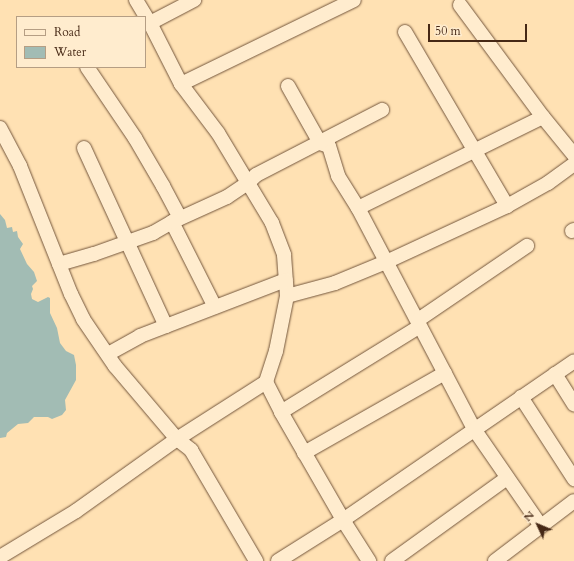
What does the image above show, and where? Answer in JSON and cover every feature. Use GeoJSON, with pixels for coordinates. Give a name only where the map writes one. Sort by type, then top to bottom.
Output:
{"type":"FeatureCollection","features":[{"type":"Feature","properties":{"kind":"street"},"geometry":{"type":"LineString","coordinates":[[136,0],[146,16]]}},
{"type":"Feature","properties":{"kind":"street"},"geometry":{"type":"LineString","coordinates":[[150,23],[194,0]]}},
{"type":"Feature","properties":{"kind":"street"},"geometry":{"type":"LineString","coordinates":[[181,84],[354,0]]}},
{"type":"Feature","properties":{"kind":"street"},"geometry":{"type":"LineString","coordinates":[[460,5],[543,117],[574,155]]}},
{"type":"Feature","properties":{"kind":"street"},"geometry":{"type":"LineString","coordinates":[[0,557],[76,511],[177,439],[266,382],[276,351],[286,296],[286,280],[284,255],[272,223],[218,133],[181,84],[146,16]]}},
{"type":"Feature","properties":{"kind":"street"},"geometry":{"type":"LineString","coordinates":[[405,32],[506,206]]}},
{"type":"Feature","properties":{"kind":"street"},"geometry":{"type":"LineString","coordinates":[[88,68],[135,138],[163,186],[176,220],[215,307]]}},
{"type":"Feature","properties":{"kind":"street"},"geometry":{"type":"LineString","coordinates":[[288,86],[320,143],[329,146],[338,176],[358,208],[474,429],[541,526]]}},
{"type":"Feature","properties":{"kind":"street"},"geometry":{"type":"LineString","coordinates":[[59,264],[94,254],[153,233],[176,220],[227,197],[248,183],[256,175],[382,110]]}},
{"type":"Feature","properties":{"kind":"street"},"geometry":{"type":"LineString","coordinates":[[358,208],[543,117]]}},
{"type":"Feature","properties":{"kind":"street"},"geometry":{"type":"LineString","coordinates":[[0,128],[20,166],[71,294],[83,319],[115,366],[177,439],[190,450],[256,561]]}},
{"type":"Feature","properties":{"kind":"street"},"geometry":{"type":"LineString","coordinates":[[84,148],[166,326]]}},
{"type":"Feature","properties":{"kind":"street"},"geometry":{"type":"LineString","coordinates":[[286,296],[335,283],[386,262],[506,206],[548,183],[574,164]]}},
{"type":"Feature","properties":{"kind":"street"},"geometry":{"type":"LineString","coordinates":[[280,412],[419,323],[527,246]]}},
{"type":"Feature","properties":{"kind":"street"},"geometry":{"type":"LineString","coordinates":[[108,354],[140,336],[286,280]]}},
{"type":"Feature","properties":{"kind":"street"},"geometry":{"type":"LineString","coordinates":[[278,561],[343,520],[574,361]]}},
{"type":"Feature","properties":{"kind":"street"},"geometry":{"type":"LineString","coordinates":[[304,453],[445,373]]}},
{"type":"Feature","properties":{"kind":"street"},"geometry":{"type":"LineString","coordinates":[[555,374],[574,404]]}},
{"type":"Feature","properties":{"kind":"street"},"geometry":{"type":"LineString","coordinates":[[266,382],[280,412],[343,520],[369,561]]}},
{"type":"Feature","properties":{"kind":"street"},"geometry":{"type":"LineString","coordinates":[[521,397],[574,479]]}},
{"type":"Feature","properties":{"kind":"street"},"geometry":{"type":"LineString","coordinates":[[392,561],[507,478]]}},
{"type":"Feature","properties":{"kind":"street"},"geometry":{"type":"LineString","coordinates":[[499,560],[574,501]]}},
{"type":"Feature","properties":{"kind":"water"},"geometry":{"type":"Polygon","coordinates":[[[0,214],[5,220],[7,228],[12,227],[13,232],[17,231],[18,237],[23,244],[20,249],[27,264],[34,272],[37,281],[32,286],[32,299],[38,302],[48,297],[50,298],[50,313],[57,328],[60,343],[66,351],[74,355],[76,380],[65,400],[66,410],[62,415],[52,419],[48,417],[34,417],[28,423],[18,424],[7,433],[6,437],[0,438],[0,214]]]}}]}
